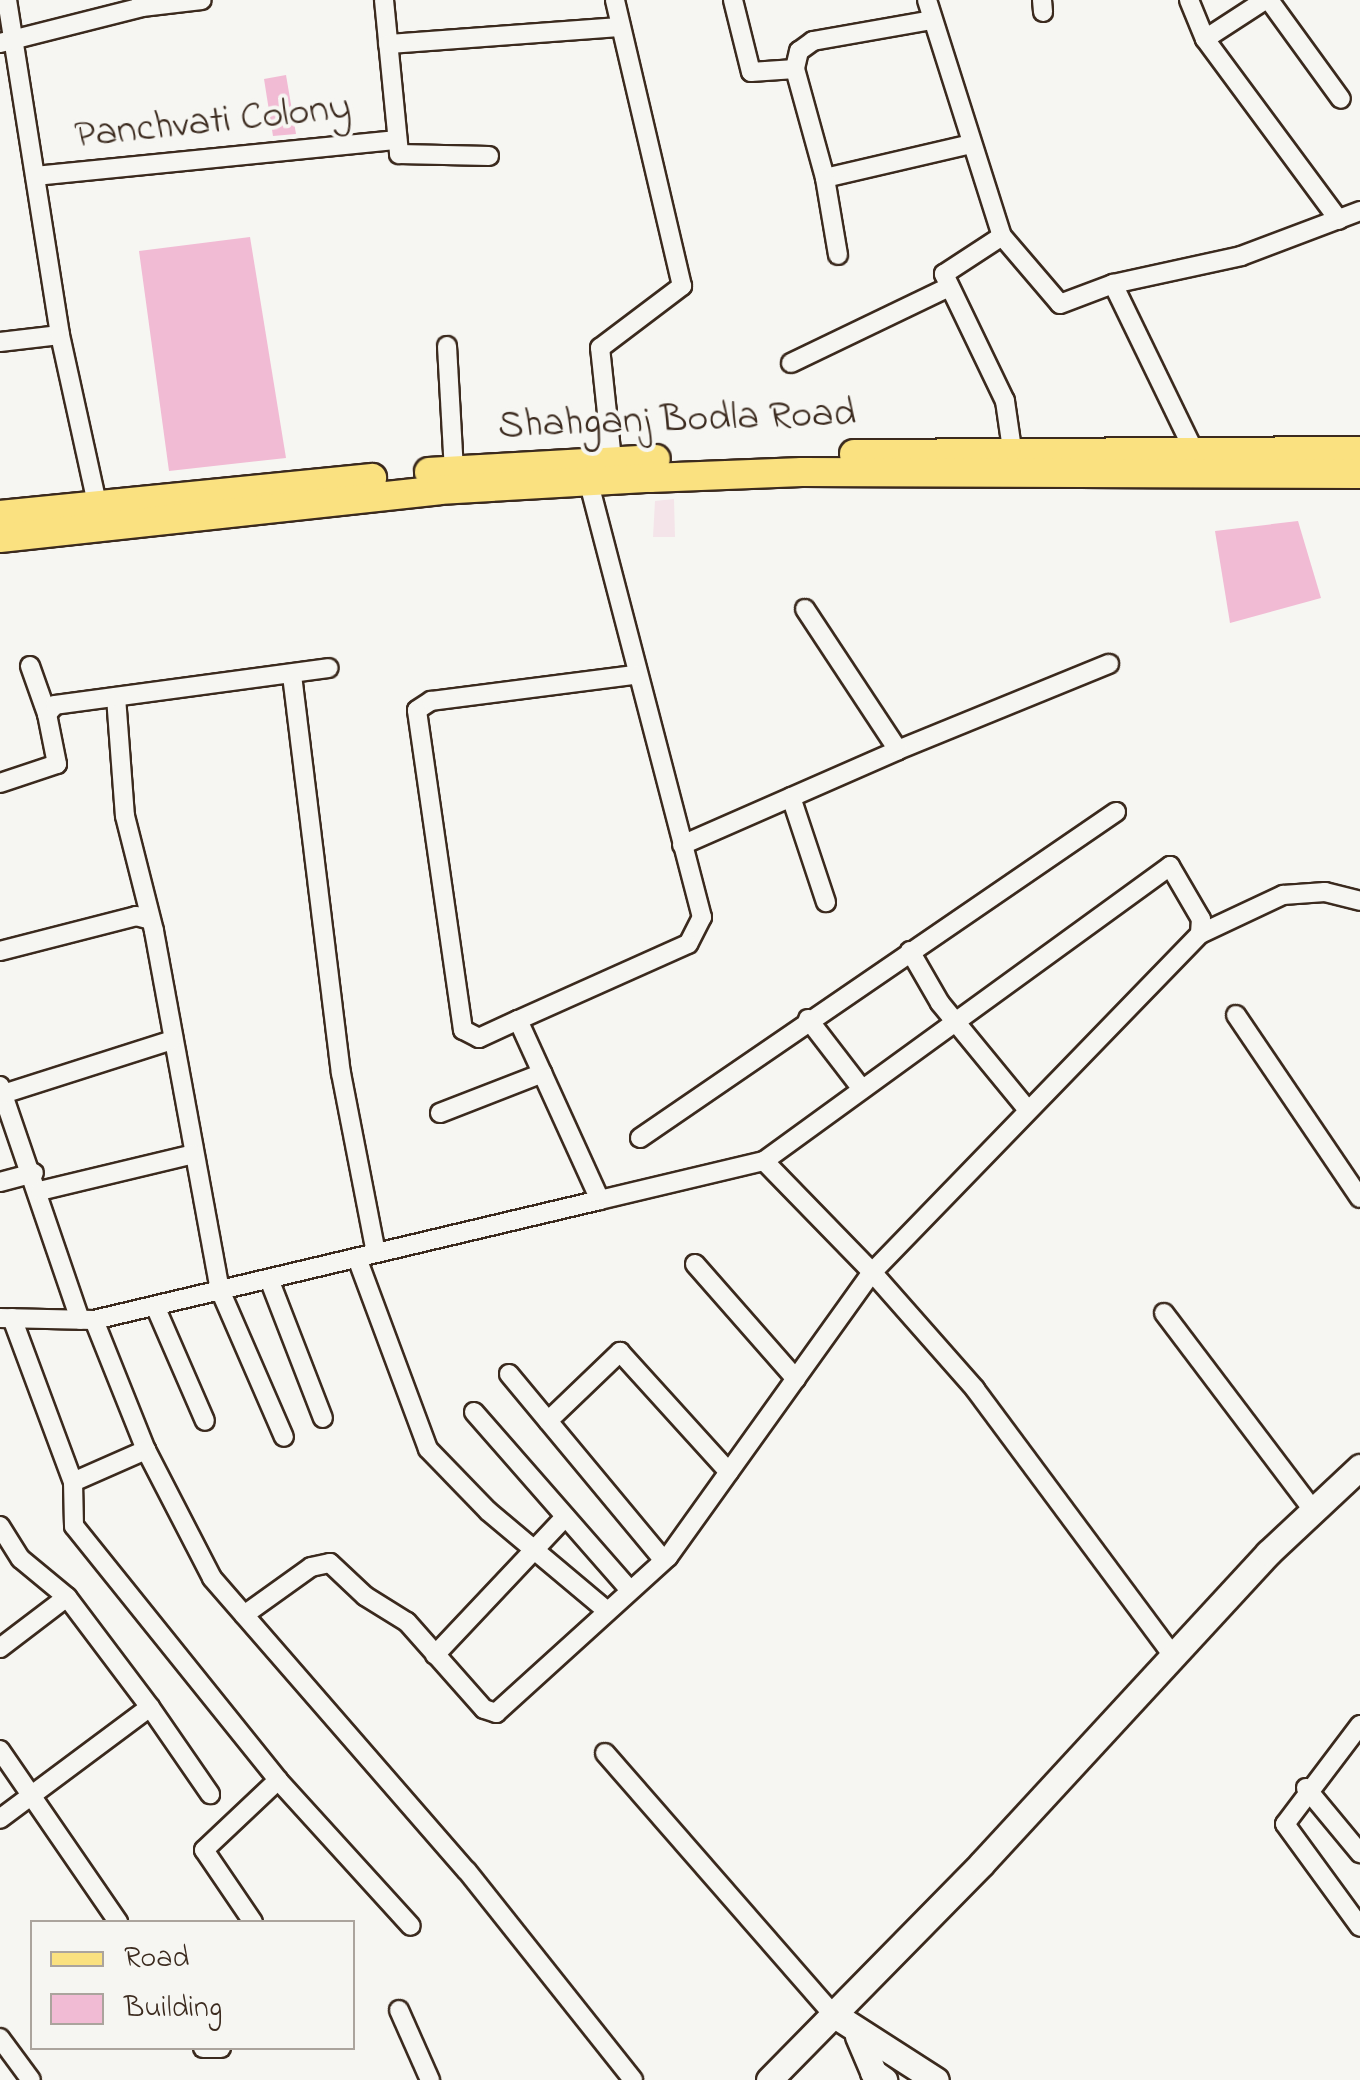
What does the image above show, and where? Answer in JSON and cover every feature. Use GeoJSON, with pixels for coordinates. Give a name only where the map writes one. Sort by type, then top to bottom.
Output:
{"type":"FeatureCollection","features":[{"type":"Feature","properties":{"kind":"main road","name":"Shahganj Bodla Road"},"geometry":{"type":"LineString","coordinates":[[410,484],[454,470],[600,471],[1012,449],[1360,451]]}},
{"type":"Feature","properties":{"kind":"main road"},"geometry":{"type":"LineString","coordinates":[[0,515],[100,516],[410,484],[600,471],[1360,474]]}},
{"type":"Feature","properties":{"kind":"main road"},"geometry":{"type":"LineString","coordinates":[[0,538],[100,516]]}},
{"type":"Feature","properties":{"kind":"main road"},"geometry":{"type":"LineString","coordinates":[[769,2080],[1173,1656],[1360,1467]]}},
{"type":"Feature","properties":{"kind":"main road"},"geometry":{"type":"LineString","coordinates":[[833,2014],[858,2036],[906,2056],[936,2080]]}},
{"type":"Feature","properties":{"kind":"main road"},"geometry":{"type":"LineString","coordinates":[[858,2036],[874,2072],[884,2080]]}},
{"type":"Feature","properties":{"kind":"street"},"geometry":{"type":"LineString","coordinates":[[7,0],[7,41],[35,176],[60,335],[100,516]]}},
{"type":"Feature","properties":{"kind":"street"},"geometry":{"type":"LineString","coordinates":[[7,41],[142,4],[202,0]]}},
{"type":"Feature","properties":{"kind":"street"},"geometry":{"type":"LineString","coordinates":[[384,0],[399,154],[489,156]]}},
{"type":"Feature","properties":{"kind":"street"},"geometry":{"type":"LineString","coordinates":[[616,0],[682,286],[600,348],[600,471],[635,675],[702,916],[698,936],[479,1038],[464,1030],[417,710],[430,701],[635,675]]}},
{"type":"Feature","properties":{"kind":"street"},"geometry":{"type":"LineString","coordinates":[[734,0],[751,72],[795,69]]}},
{"type":"Feature","properties":{"kind":"street"},"geometry":{"type":"LineString","coordinates":[[927,0],[1002,236],[1057,304],[1114,284],[1240,256],[1360,212]]}},
{"type":"Feature","properties":{"kind":"street"},"geometry":{"type":"LineString","coordinates":[[1188,0],[1205,39],[1339,220]]}},
{"type":"Feature","properties":{"kind":"street"},"geometry":{"type":"LineString","coordinates":[[1205,39],[1267,0],[1341,99]]}},
{"type":"Feature","properties":{"kind":"street"},"geometry":{"type":"LineString","coordinates":[[838,255],[825,178],[795,69],[799,51],[813,41],[932,20]]}},
{"type":"Feature","properties":{"kind":"street"},"geometry":{"type":"LineString","coordinates":[[388,44],[620,28]]}},
{"type":"Feature","properties":{"kind":"street","name":"Panchvati Colony"},"geometry":{"type":"LineString","coordinates":[[35,176],[397,140]]}},
{"type":"Feature","properties":{"kind":"street"},"geometry":{"type":"LineString","coordinates":[[825,178],[971,144]]}},
{"type":"Feature","properties":{"kind":"street"},"geometry":{"type":"LineString","coordinates":[[1002,236],[944,274],[947,288],[1005,401],[1012,449]]}},
{"type":"Feature","properties":{"kind":"street"},"geometry":{"type":"LineString","coordinates":[[1114,284],[1196,453]]}},
{"type":"Feature","properties":{"kind":"street"},"geometry":{"type":"LineString","coordinates":[[791,362],[947,288]]}},
{"type":"Feature","properties":{"kind":"street"},"geometry":{"type":"LineString","coordinates":[[0,342],[60,335]]}},
{"type":"Feature","properties":{"kind":"street"},"geometry":{"type":"LineString","coordinates":[[447,346],[454,470]]}},
{"type":"Feature","properties":{"kind":"street"},"geometry":{"type":"LineString","coordinates":[[805,609],[898,750]]}},
{"type":"Feature","properties":{"kind":"street"},"geometry":{"type":"LineString","coordinates":[[682,845],[898,750],[1109,664]]}},
{"type":"Feature","properties":{"kind":"street"},"geometry":{"type":"LineString","coordinates":[[0,783],[57,764],[48,714],[30,666]]}},
{"type":"Feature","properties":{"kind":"street"},"geometry":{"type":"LineString","coordinates":[[48,714],[55,706],[330,668]]}},
{"type":"Feature","properties":{"kind":"street"},"geometry":{"type":"LineString","coordinates":[[292,675],[341,1073],[376,1253]]}},
{"type":"Feature","properties":{"kind":"street"},"geometry":{"type":"LineString","coordinates":[[116,697],[124,806],[220,1290],[284,1438]]}},
{"type":"Feature","properties":{"kind":"street"},"geometry":{"type":"LineString","coordinates":[[790,797],[826,902]]}},
{"type":"Feature","properties":{"kind":"street"},"geometry":{"type":"LineString","coordinates":[[640,1138],[1116,812]]}},
{"type":"Feature","properties":{"kind":"street"},"geometry":{"type":"LineString","coordinates":[[412,1926],[278,1780],[74,1526],[73,1482],[6,1318],[87,1320],[155,1306],[764,1160],[1170,866],[1201,919],[1200,934]]}},
{"type":"Feature","properties":{"kind":"street"},"geometry":{"type":"LineString","coordinates":[[244,1616],[311,1567],[330,1563],[360,1592],[407,1622],[484,1709],[496,1713],[668,1557],[872,1272],[1200,934],[1283,895],[1325,892],[1360,901]]}},
{"type":"Feature","properties":{"kind":"street"},"geometry":{"type":"LineString","coordinates":[[0,951],[136,916],[147,919]]}},
{"type":"Feature","properties":{"kind":"street"},"geometry":{"type":"LineString","coordinates":[[910,951],[955,1022],[1027,1109]]}},
{"type":"Feature","properties":{"kind":"street"},"geometry":{"type":"LineString","coordinates":[[1236,1015],[1360,1198]]}},
{"type":"Feature","properties":{"kind":"street"},"geometry":{"type":"LineString","coordinates":[[518,1020],[600,1200]]}},
{"type":"Feature","properties":{"kind":"street"},"geometry":{"type":"LineString","coordinates":[[808,1020],[862,1089]]}},
{"type":"Feature","properties":{"kind":"street"},"geometry":{"type":"LineString","coordinates":[[172,1040],[2,1090],[87,1320],[146,1450],[212,1578],[475,1881],[633,2080]]}},
{"type":"Feature","properties":{"kind":"street"},"geometry":{"type":"LineString","coordinates":[[440,1113],[543,1073]]}},
{"type":"Feature","properties":{"kind":"street"},"geometry":{"type":"LineString","coordinates":[[0,1182],[37,1182],[194,1154]]}},
{"type":"Feature","properties":{"kind":"street"},"geometry":{"type":"LineString","coordinates":[[764,1160],[872,1272],[975,1389],[1173,1656]]}},
{"type":"Feature","properties":{"kind":"street"},"geometry":{"type":"LineString","coordinates":[[357,1258],[428,1449],[488,1511],[536,1546],[607,1611]]}},
{"type":"Feature","properties":{"kind":"street"},"geometry":{"type":"LineString","coordinates":[[695,1264],[796,1379]]}},
{"type":"Feature","properties":{"kind":"street"},"geometry":{"type":"LineString","coordinates":[[268,1279],[323,1418]]}},
{"type":"Feature","properties":{"kind":"street"},"geometry":{"type":"LineString","coordinates":[[155,1306],[205,1420]]}},
{"type":"Feature","properties":{"kind":"street"},"geometry":{"type":"LineString","coordinates":[[1164,1313],[1314,1511]]}},
{"type":"Feature","properties":{"kind":"street"},"geometry":{"type":"LineString","coordinates":[[548,1421],[620,1352],[729,1472]]}},
{"type":"Feature","properties":{"kind":"street"},"geometry":{"type":"LineString","coordinates":[[509,1374],[662,1557],[668,1557]]}},
{"type":"Feature","properties":{"kind":"street"},"geometry":{"type":"LineString","coordinates":[[474,1412],[630,1590]]}},
{"type":"Feature","properties":{"kind":"street"},"geometry":{"type":"LineString","coordinates":[[73,1482],[146,1450]]}},
{"type":"Feature","properties":{"kind":"street"},"geometry":{"type":"LineString","coordinates":[[435,1655],[566,1517]]}},
{"type":"Feature","properties":{"kind":"street"},"geometry":{"type":"LineString","coordinates":[[0,1526],[21,1559],[67,1597],[210,1794]]}},
{"type":"Feature","properties":{"kind":"street"},"geometry":{"type":"LineString","coordinates":[[0,1648],[67,1597]]}},
{"type":"Feature","properties":{"kind":"street"},"geometry":{"type":"LineString","coordinates":[[0,1819],[150,1707]]}},
{"type":"Feature","properties":{"kind":"street"},"geometry":{"type":"LineString","coordinates":[[1360,1725],[1306,1788],[1285,1824],[1360,1927]]}},
{"type":"Feature","properties":{"kind":"street"},"geometry":{"type":"LineString","coordinates":[[0,1750],[117,1920]]}},
{"type":"Feature","properties":{"kind":"street"},"geometry":{"type":"LineString","coordinates":[[605,1753],[833,2014]]}},
{"type":"Feature","properties":{"kind":"street"},"geometry":{"type":"LineString","coordinates":[[252,1920],[204,1850],[278,1780]]}},
{"type":"Feature","properties":{"kind":"street"},"geometry":{"type":"LineString","coordinates":[[1306,1788],[1360,1853]]}},
{"type":"Feature","properties":{"kind":"street"},"geometry":{"type":"LineString","coordinates":[[399,2010],[430,2080]]}},
{"type":"Feature","properties":{"kind":"street"},"geometry":{"type":"LineString","coordinates":[[0,2038],[31,2080]]}},
{"type":"Feature","properties":{"kind":"shaded area"},"geometry":{"type":"Polygon","coordinates":[[[674,499],[675,537],[653,537],[655,501],[674,499]]]}},
{"type":"Feature","properties":{"kind":"building"},"geometry":{"type":"Polygon","coordinates":[[[286,75],[296,134],[273,136],[264,79],[286,75]]]}},
{"type":"Feature","properties":{"kind":"building"},"geometry":{"type":"Polygon","coordinates":[[[250,237],[286,458],[169,471],[139,251],[250,237]]]}},
{"type":"Feature","properties":{"kind":"building"},"geometry":{"type":"Polygon","coordinates":[[[1298,521],[1321,598],[1230,623],[1215,531],[1298,521]]]}}]}
